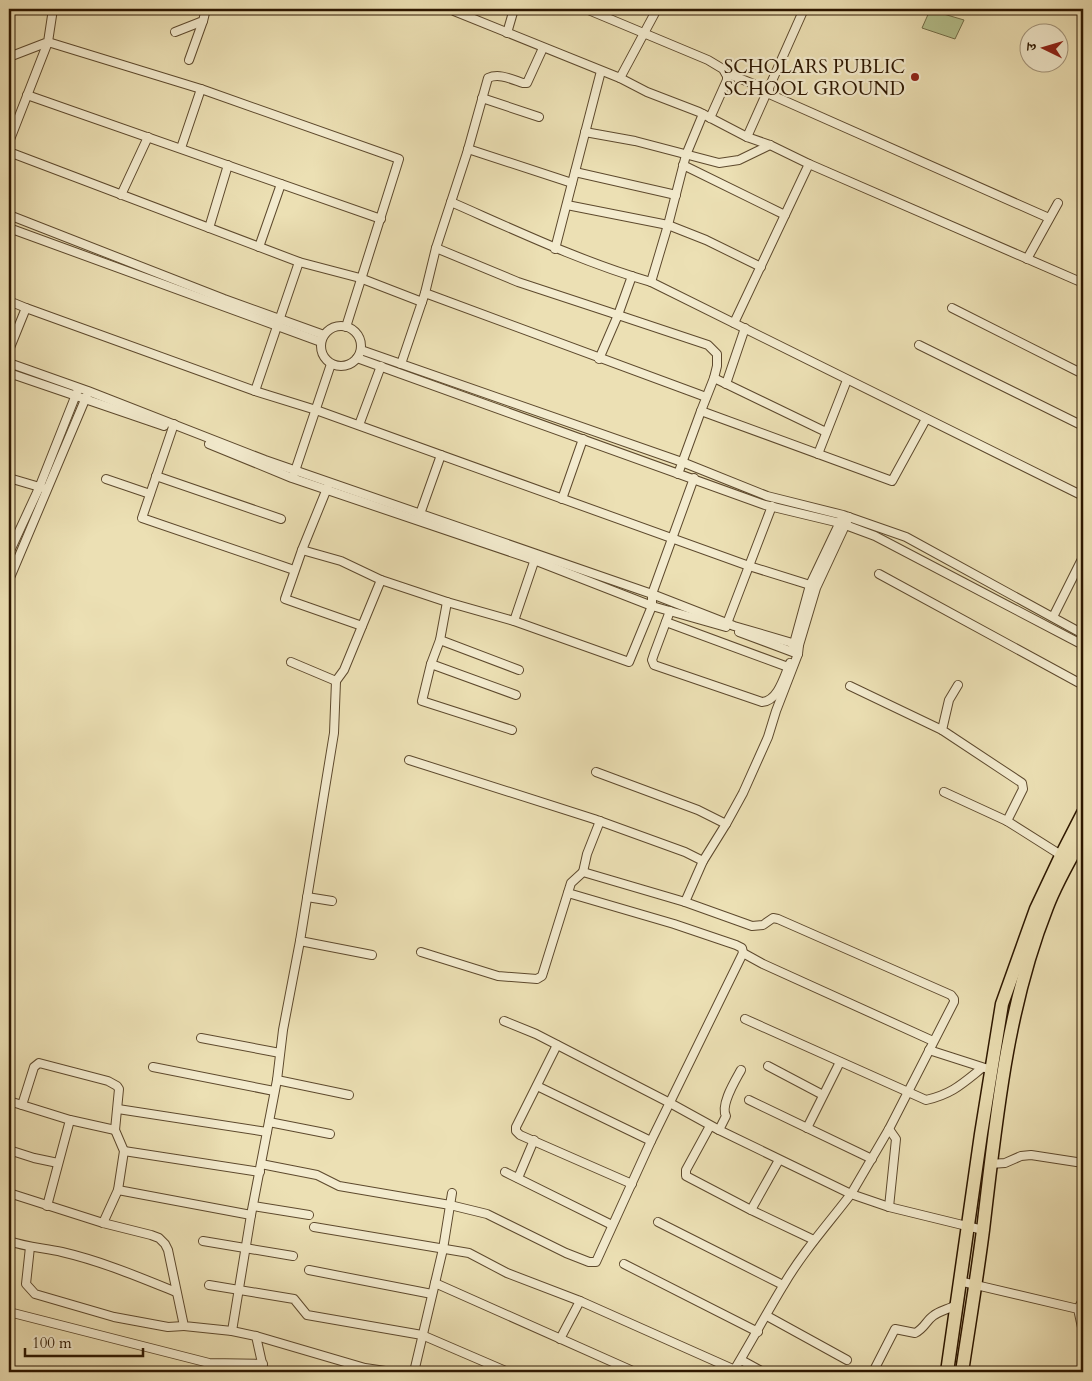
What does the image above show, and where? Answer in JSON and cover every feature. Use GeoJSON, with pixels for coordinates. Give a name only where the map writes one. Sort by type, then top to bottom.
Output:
{"type":"FeatureCollection","features":[{"type":"Feature","properties":{"kind":"main road"},"geometry":{"type":"LineString","coordinates":[[962,1372],[1007,1050],[1023,978],[1065,858],[1083,813]]}},
{"type":"Feature","properties":{"kind":"main road"},"geometry":{"type":"LineString","coordinates":[[947,1372],[981,1134],[987,1068],[1002,1004],[1036,910],[1065,858],[1083,836]]}},
{"type":"Feature","properties":{"kind":"street"},"geometry":{"type":"LineString","coordinates":[[9,142],[48,42],[52,9]]}},
{"type":"Feature","properties":{"kind":"street"},"geometry":{"type":"LineString","coordinates":[[189,60],[206,9]]}},
{"type":"Feature","properties":{"kind":"street"},"geometry":{"type":"LineString","coordinates":[[507,33],[514,9]]}},
{"type":"Feature","properties":{"kind":"street"},"geometry":{"type":"LineString","coordinates":[[586,9],[708,60],[726,73],[1049,218]]}},
{"type":"Feature","properties":{"kind":"street"},"geometry":{"type":"LineString","coordinates":[[620,78],[657,9]]}},
{"type":"Feature","properties":{"kind":"street"},"geometry":{"type":"LineString","coordinates":[[747,137],[804,9]]}},
{"type":"Feature","properties":{"kind":"street"},"geometry":{"type":"LineString","coordinates":[[454,11],[620,78],[647,92],[707,116],[747,137],[770,145],[809,164],[1083,284]]}},
{"type":"Feature","properties":{"kind":"street"},"geometry":{"type":"LineString","coordinates":[[175,32],[203,21]]}},
{"type":"Feature","properties":{"kind":"street"},"geometry":{"type":"LineString","coordinates":[[10,55],[48,42],[201,89],[399,159],[346,327]]}},
{"type":"Feature","properties":{"kind":"street"},"geometry":{"type":"LineString","coordinates":[[401,364],[425,293],[436,248],[468,149],[488,78],[494,75],[527,83],[543,48]]}},
{"type":"Feature","properties":{"kind":"street"},"geometry":{"type":"LineString","coordinates":[[555,248],[601,71]]}},
{"type":"Feature","properties":{"kind":"street"},"geometry":{"type":"LineString","coordinates":[[651,282],[686,155],[726,80],[726,73]]}},
{"type":"Feature","properties":{"kind":"street"},"geometry":{"type":"LineString","coordinates":[[181,148],[201,89]]}},
{"type":"Feature","properties":{"kind":"street"},"geometry":{"type":"LineString","coordinates":[[27,95],[381,219]]}},
{"type":"Feature","properties":{"kind":"street"},"geometry":{"type":"LineString","coordinates":[[482,98],[539,117]]}},
{"type":"Feature","properties":{"kind":"street"},"geometry":{"type":"LineString","coordinates":[[585,132],[635,141],[719,163],[739,160],[770,145]]}},
{"type":"Feature","properties":{"kind":"street"},"geometry":{"type":"LineString","coordinates":[[121,195],[148,136]]}},
{"type":"Feature","properties":{"kind":"street"},"geometry":{"type":"LineString","coordinates":[[468,149],[572,183]]}},
{"type":"Feature","properties":{"kind":"street"},"geometry":{"type":"LineString","coordinates":[[9,152],[299,262],[360,278],[422,302]]}},
{"type":"Feature","properties":{"kind":"street"},"geometry":{"type":"LineString","coordinates":[[734,323],[809,164]]}},
{"type":"Feature","properties":{"kind":"street"},"geometry":{"type":"LineString","coordinates":[[209,228],[228,165]]}},
{"type":"Feature","properties":{"kind":"street"},"geometry":{"type":"LineString","coordinates":[[683,165],[785,215]]}},
{"type":"Feature","properties":{"kind":"street"},"geometry":{"type":"LineString","coordinates":[[575,172],[676,195]]}},
{"type":"Feature","properties":{"kind":"street"},"geometry":{"type":"LineString","coordinates":[[258,247],[281,184]]}},
{"type":"Feature","properties":{"kind":"street"},"geometry":{"type":"LineString","coordinates":[[451,202],[555,248],[651,282],[1083,496]]}},
{"type":"Feature","properties":{"kind":"street"},"geometry":{"type":"LineString","coordinates":[[1027,259],[1058,203]]}},
{"type":"Feature","properties":{"kind":"street"},"geometry":{"type":"LineString","coordinates":[[566,205],[668,225],[706,240],[761,266]]}},
{"type":"Feature","properties":{"kind":"street"},"geometry":{"type":"LineString","coordinates":[[9,215],[278,322]]}},
{"type":"Feature","properties":{"kind":"street"},"geometry":{"type":"LineString","coordinates":[[9,228],[323,338]]}},
{"type":"Feature","properties":{"kind":"street"},"geometry":{"type":"LineString","coordinates":[[436,248],[518,282],[708,345],[713,349],[717,359],[714,378],[678,474]]}},
{"type":"Feature","properties":{"kind":"street"},"geometry":{"type":"LineString","coordinates":[[255,391],[299,262]]}},
{"type":"Feature","properties":{"kind":"street"},"geometry":{"type":"LineString","coordinates":[[599,359],[618,316],[632,276]]}},
{"type":"Feature","properties":{"kind":"street"},"geometry":{"type":"LineString","coordinates":[[425,293],[706,398]]}},
{"type":"Feature","properties":{"kind":"street"},"geometry":{"type":"LineString","coordinates":[[9,301],[255,391],[359,425],[749,566],[810,585]]}},
{"type":"Feature","properties":{"kind":"street"},"geometry":{"type":"LineString","coordinates":[[9,350],[26,308]]}},
{"type":"Feature","properties":{"kind":"street"},"geometry":{"type":"LineString","coordinates":[[952,308],[1083,374]]}},
{"type":"Feature","properties":{"kind":"street"},"geometry":{"type":"LineString","coordinates":[[334,327],[346,327],[353,330],[360,342],[357,358],[345,366],[331,364],[323,354],[323,338],[334,327]]}},
{"type":"Feature","properties":{"kind":"street"},"geometry":{"type":"LineString","coordinates":[[726,384],[745,328]]}},
{"type":"Feature","properties":{"kind":"street"},"geometry":{"type":"LineString","coordinates":[[919,345],[1083,426]]}},
{"type":"Feature","properties":{"kind":"street"},"geometry":{"type":"LineString","coordinates":[[360,350],[682,462],[768,496],[906,537],[1083,634]]}},
{"type":"Feature","properties":{"kind":"street"},"geometry":{"type":"LineString","coordinates":[[357,358],[772,506],[845,520],[1083,645]]}},
{"type":"Feature","properties":{"kind":"street"},"geometry":{"type":"LineString","coordinates":[[9,364],[77,392],[85,400],[173,427]]}},
{"type":"Feature","properties":{"kind":"street"},"geometry":{"type":"LineString","coordinates":[[294,474],[331,364]]}},
{"type":"Feature","properties":{"kind":"street"},"geometry":{"type":"LineString","coordinates":[[359,425],[381,366]]}},
{"type":"Feature","properties":{"kind":"street"},"geometry":{"type":"LineString","coordinates":[[9,373],[77,392],[88,390],[173,427],[294,474],[535,557],[652,594],[726,625],[796,649]]}},
{"type":"Feature","properties":{"kind":"street"},"geometry":{"type":"LineString","coordinates":[[714,378],[826,432]]}},
{"type":"Feature","properties":{"kind":"street"},"geometry":{"type":"LineString","coordinates":[[818,454],[847,380]]}},
{"type":"Feature","properties":{"kind":"street"},"geometry":{"type":"LineString","coordinates":[[9,553],[12,539],[43,488],[88,390]]}},
{"type":"Feature","properties":{"kind":"street"},"geometry":{"type":"LineString","coordinates":[[9,580],[24,545],[77,392]]}},
{"type":"Feature","properties":{"kind":"street"},"geometry":{"type":"LineString","coordinates":[[701,410],[892,481],[926,419]]}},
{"type":"Feature","properties":{"kind":"street"},"geometry":{"type":"LineString","coordinates":[[173,427],[142,518],[294,570]]}},
{"type":"Feature","properties":{"kind":"street"},"geometry":{"type":"LineString","coordinates":[[562,499],[583,439]]}},
{"type":"Feature","properties":{"kind":"street"},"geometry":{"type":"LineString","coordinates":[[420,514],[441,455]]}},
{"type":"Feature","properties":{"kind":"street"},"geometry":{"type":"LineString","coordinates":[[156,476],[281,519]]}},
{"type":"Feature","properties":{"kind":"street"},"geometry":{"type":"LineString","coordinates":[[9,478],[43,488]]}},
{"type":"Feature","properties":{"kind":"street"},"geometry":{"type":"LineString","coordinates":[[106,478],[150,494]]}},
{"type":"Feature","properties":{"kind":"street"},"geometry":{"type":"LineString","coordinates":[[302,550],[341,561],[381,580],[447,602],[514,621],[629,662],[652,606],[652,594],[694,478]]}},
{"type":"Feature","properties":{"kind":"street"},"geometry":{"type":"LineString","coordinates":[[328,486],[420,514],[535,557],[652,606],[726,625]]}},
{"type":"Feature","properties":{"kind":"street"},"geometry":{"type":"LineString","coordinates":[[328,486],[294,570],[285,599],[362,626]]}},
{"type":"Feature","properties":{"kind":"street"},"geometry":{"type":"LineString","coordinates":[[726,625],[772,506]]}},
{"type":"Feature","properties":{"kind":"street"},"geometry":{"type":"LineString","coordinates":[[670,611],[652,660],[654,665],[762,702],[769,702],[774,698],[796,649],[810,585],[845,520]]}},
{"type":"Feature","properties":{"kind":"street"},"geometry":{"type":"LineString","coordinates":[[685,902],[703,861],[743,793],[768,737],[816,588],[845,520]]}},
{"type":"Feature","properties":{"kind":"street"},"geometry":{"type":"LineString","coordinates":[[12,539],[24,545]]}},
{"type":"Feature","properties":{"kind":"street"},"geometry":{"type":"LineString","coordinates":[[514,621],[535,557]]}},
{"type":"Feature","properties":{"kind":"street"},"geometry":{"type":"LineString","coordinates":[[1053,617],[1081,561]]}},
{"type":"Feature","properties":{"kind":"street"},"geometry":{"type":"LineString","coordinates":[[879,574],[1083,685]]}},
{"type":"Feature","properties":{"kind":"street"},"geometry":{"type":"LineString","coordinates":[[232,1331],[251,1215],[277,1080],[283,1030],[300,941],[334,734],[336,681],[344,670],[381,580]]}},
{"type":"Feature","properties":{"kind":"street"},"geometry":{"type":"LineString","coordinates":[[447,602],[440,640],[431,664],[422,700],[512,730]]}},
{"type":"Feature","properties":{"kind":"street"},"geometry":{"type":"LineString","coordinates":[[666,622],[788,667]]}},
{"type":"Feature","properties":{"kind":"street"},"geometry":{"type":"LineString","coordinates":[[440,640],[520,670]]}},
{"type":"Feature","properties":{"kind":"street"},"geometry":{"type":"LineString","coordinates":[[290,662],[336,681]]}},
{"type":"Feature","properties":{"kind":"street"},"geometry":{"type":"LineString","coordinates":[[431,664],[516,695]]}},
{"type":"Feature","properties":{"kind":"street"},"geometry":{"type":"LineString","coordinates":[[942,730],[949,700],[958,685]]}},
{"type":"Feature","properties":{"kind":"street"},"geometry":{"type":"LineString","coordinates":[[850,686],[942,730],[1022,783],[1023,789],[1007,821]]}},
{"type":"Feature","properties":{"kind":"street"},"geometry":{"type":"LineString","coordinates":[[409,760],[600,821],[677,849],[703,861]]}},
{"type":"Feature","properties":{"kind":"street"},"geometry":{"type":"LineString","coordinates":[[596,772],[716,817],[726,824]]}},
{"type":"Feature","properties":{"kind":"street"},"geometry":{"type":"LineString","coordinates":[[944,792],[1007,821],[1065,858]]}},
{"type":"Feature","properties":{"kind":"street"},"geometry":{"type":"LineString","coordinates":[[421,952],[498,976],[537,979],[542,976],[571,883],[584,872],[587,854],[600,821]]}},
{"type":"Feature","properties":{"kind":"street"},"geometry":{"type":"LineString","coordinates":[[314,1227],[468,1253],[506,1273],[580,1301],[734,1371],[758,1332],[783,1285],[814,1240],[851,1194],[872,1159],[954,1002],[954,998],[951,995],[778,919],[773,918],[763,925],[752,926],[685,902],[584,872]]}},
{"type":"Feature","properties":{"kind":"street"},"geometry":{"type":"LineString","coordinates":[[568,893],[674,924],[736,945],[742,948],[743,953],[762,964],[934,1041]]}},
{"type":"Feature","properties":{"kind":"street"},"geometry":{"type":"LineString","coordinates":[[307,896],[332,901]]}},
{"type":"Feature","properties":{"kind":"street"},"geometry":{"type":"LineString","coordinates":[[300,941],[372,955]]}},
{"type":"Feature","properties":{"kind":"street"},"geometry":{"type":"LineString","coordinates":[[124,1151],[316,1175],[339,1186],[487,1214],[589,1262],[596,1262],[651,1141],[743,953]]}},
{"type":"Feature","properties":{"kind":"street"},"geometry":{"type":"LineString","coordinates":[[745,1019],[926,1100],[942,1096],[987,1068]]}},
{"type":"Feature","properties":{"kind":"street"},"geometry":{"type":"LineString","coordinates":[[504,1021],[536,1034],[670,1103],[710,1126],[851,1194],[889,1206],[983,1230]]}},
{"type":"Feature","properties":{"kind":"street"},"geometry":{"type":"LineString","coordinates":[[201,1038],[280,1053]]}},
{"type":"Feature","properties":{"kind":"street"},"geometry":{"type":"LineString","coordinates":[[557,1045],[516,1127],[516,1131],[520,1135],[632,1184]]}},
{"type":"Feature","properties":{"kind":"street"},"geometry":{"type":"LineString","coordinates":[[929,1050],[987,1068]]}},
{"type":"Feature","properties":{"kind":"street"},"geometry":{"type":"LineString","coordinates":[[806,1128],[840,1062]]}},
{"type":"Feature","properties":{"kind":"street"},"geometry":{"type":"LineString","coordinates":[[22,1105],[34,1067],[39,1063],[108,1081],[117,1086],[120,1093],[116,1130],[124,1151],[118,1190],[103,1223]]}},
{"type":"Feature","properties":{"kind":"street"},"geometry":{"type":"LineString","coordinates":[[768,1066],[823,1095]]}},
{"type":"Feature","properties":{"kind":"street"},"geometry":{"type":"LineString","coordinates":[[153,1067],[274,1091]]}},
{"type":"Feature","properties":{"kind":"street"},"geometry":{"type":"LineString","coordinates":[[719,1130],[726,1116],[723,1112],[724,1105],[741,1070]]}},
{"type":"Feature","properties":{"kind":"street"},"geometry":{"type":"LineString","coordinates":[[277,1080],[349,1095]]}},
{"type":"Feature","properties":{"kind":"street"},"geometry":{"type":"LineString","coordinates":[[537,1086],[651,1141]]}},
{"type":"Feature","properties":{"kind":"street"},"geometry":{"type":"LineString","coordinates":[[749,1100],[872,1159]]}},
{"type":"Feature","properties":{"kind":"street"},"geometry":{"type":"LineString","coordinates":[[9,1101],[70,1120],[116,1130]]}},
{"type":"Feature","properties":{"kind":"street"},"geometry":{"type":"LineString","coordinates":[[118,1109],[268,1132]]}},
{"type":"Feature","properties":{"kind":"street"},"geometry":{"type":"LineString","coordinates":[[47,1206],[70,1120]]}},
{"type":"Feature","properties":{"kind":"street"},"geometry":{"type":"LineString","coordinates":[[269,1122],[330,1134]]}},
{"type":"Feature","properties":{"kind":"street"},"geometry":{"type":"LineString","coordinates":[[710,1126],[686,1170],[686,1176],[814,1240]]}},
{"type":"Feature","properties":{"kind":"street"},"geometry":{"type":"LineString","coordinates":[[889,1129],[896,1139],[889,1206]]}},
{"type":"Feature","properties":{"kind":"street"},"geometry":{"type":"LineString","coordinates":[[518,1178],[534,1140]]}},
{"type":"Feature","properties":{"kind":"street"},"geometry":{"type":"LineString","coordinates":[[9,1150],[34,1158],[58,1162]]}},
{"type":"Feature","properties":{"kind":"street"},"geometry":{"type":"LineString","coordinates":[[990,1164],[1005,1163],[1021,1156],[1031,1155],[1083,1163]]}},
{"type":"Feature","properties":{"kind":"street"},"geometry":{"type":"LineString","coordinates":[[751,1210],[779,1160]]}},
{"type":"Feature","properties":{"kind":"street"},"geometry":{"type":"LineString","coordinates":[[505,1172],[612,1225]]}},
{"type":"Feature","properties":{"kind":"street"},"geometry":{"type":"LineString","coordinates":[[118,1190],[251,1215]]}},
{"type":"Feature","properties":{"kind":"street"},"geometry":{"type":"LineString","coordinates":[[9,1193],[103,1223],[159,1238],[168,1250],[184,1326]]}},
{"type":"Feature","properties":{"kind":"street"},"geometry":{"type":"LineString","coordinates":[[414,1372],[444,1249],[452,1193]]}},
{"type":"Feature","properties":{"kind":"street"},"geometry":{"type":"LineString","coordinates":[[253,1206],[309,1215]]}},
{"type":"Feature","properties":{"kind":"street"},"geometry":{"type":"LineString","coordinates":[[658,1222],[783,1285]]}},
{"type":"Feature","properties":{"kind":"street"},"geometry":{"type":"LineString","coordinates":[[9,1241],[62,1252],[106,1265],[176,1292]]}},
{"type":"Feature","properties":{"kind":"street"},"geometry":{"type":"LineString","coordinates":[[203,1241],[293,1256]]}},
{"type":"Feature","properties":{"kind":"street"},"geometry":{"type":"LineString","coordinates":[[30,1246],[26,1284],[36,1294],[114,1317],[168,1327],[184,1326],[232,1331],[256,1336],[365,1368],[392,1372]]}},
{"type":"Feature","properties":{"kind":"street"},"geometry":{"type":"LineString","coordinates":[[624,1264],[758,1332]]}},
{"type":"Feature","properties":{"kind":"street"},"geometry":{"type":"LineString","coordinates":[[309,1270],[432,1294]]}},
{"type":"Feature","properties":{"kind":"street"},"geometry":{"type":"LineString","coordinates":[[959,1281],[975,1283],[1078,1309]]}},
{"type":"Feature","properties":{"kind":"street"},"geometry":{"type":"LineString","coordinates":[[435,1283],[635,1372]]}},
{"type":"Feature","properties":{"kind":"street"},"geometry":{"type":"LineString","coordinates":[[209,1285],[294,1299],[307,1315],[422,1335],[508,1372]]}},
{"type":"Feature","properties":{"kind":"street"},"geometry":{"type":"LineString","coordinates":[[1083,1300],[1078,1309],[1083,1332]]}},
{"type":"Feature","properties":{"kind":"street"},"geometry":{"type":"LineString","coordinates":[[560,1339],[580,1301]]}},
{"type":"Feature","properties":{"kind":"street"},"geometry":{"type":"LineString","coordinates":[[873,1372],[895,1329],[918,1332],[931,1317],[956,1305]]}},
{"type":"Feature","properties":{"kind":"street"},"geometry":{"type":"LineString","coordinates":[[9,1312],[209,1363],[264,1368],[256,1336]]}},
{"type":"Feature","properties":{"kind":"street"},"geometry":{"type":"LineString","coordinates":[[767,1316],[847,1360]]}},
{"type":"Feature","properties":{"kind":"street"},"geometry":{"type":"LineString","coordinates":[[741,1360],[763,1372]]}},
{"type":"Feature","properties":{"kind":"street"},"geometry":{"type":"LineString","coordinates":[[353,1372],[365,1368]]}},
{"type":"Feature","properties":{"kind":"green space"},"geometry":{"type":"Polygon","coordinates":[[[930,10],[964,20],[955,39],[922,28],[930,10]]]}},
{"type":"Feature","properties":{"kind":"place","name":"SCHOLARS PUBLIC SCHOOL GROUND"},"geometry":{"type":"Point","coordinates":[915,77]}}]}
